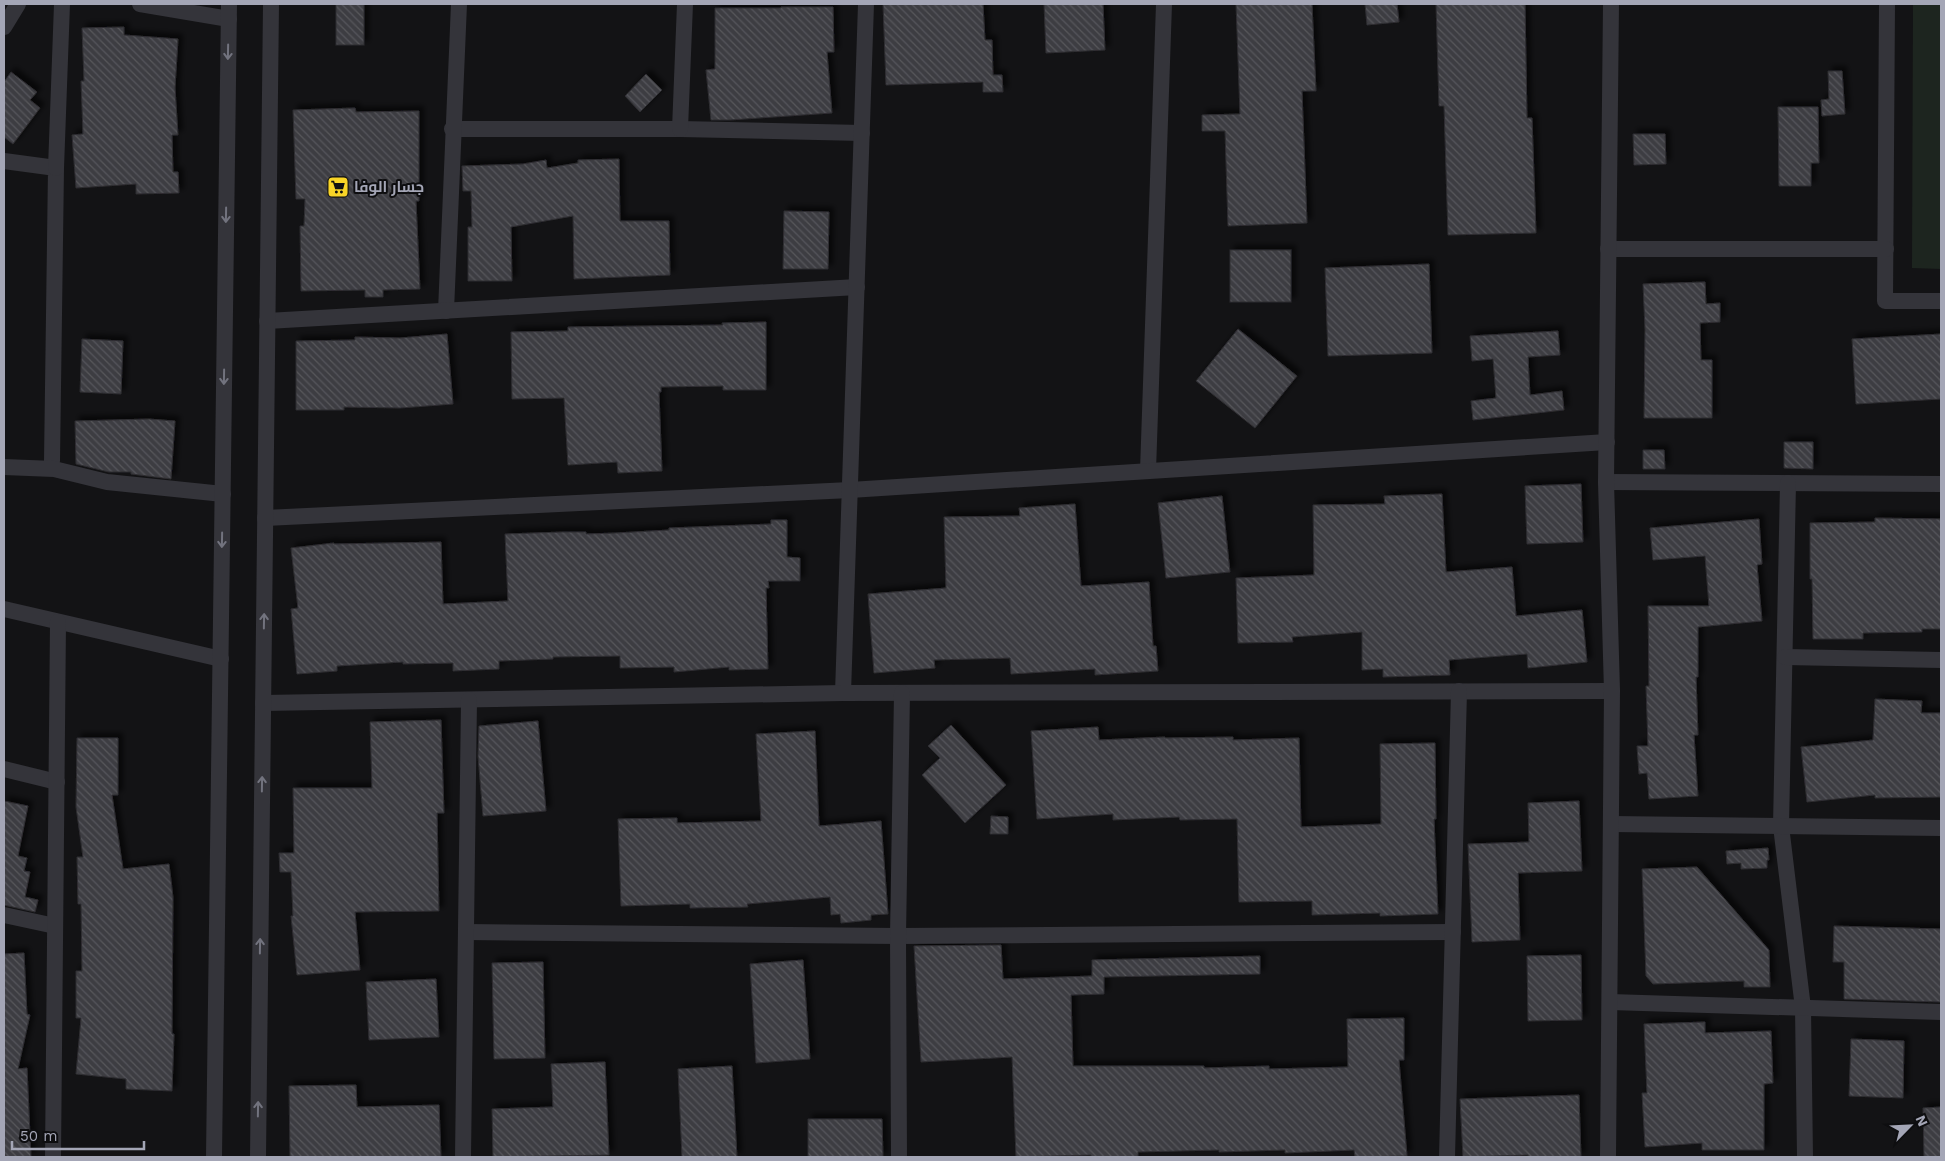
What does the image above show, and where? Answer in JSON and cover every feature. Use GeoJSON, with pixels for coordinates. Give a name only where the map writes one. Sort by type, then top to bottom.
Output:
{"type":"FeatureCollection","features":[{"type":"Feature","properties":{"kind":"street"},"geometry":{"type":"LineString","coordinates":[[4,27],[18,4]]}},
{"type":"Feature","properties":{"kind":"street"},"geometry":{"type":"LineString","coordinates":[[52,461],[56,168],[62,4]]}},
{"type":"Feature","properties":{"kind":"street"},"geometry":{"type":"LineString","coordinates":[[140,4],[229,12],[214,1157]]}},
{"type":"Feature","properties":{"kind":"street"},"geometry":{"type":"LineString","coordinates":[[258,1157],[271,4]]}},
{"type":"Feature","properties":{"kind":"street"},"geometry":{"type":"LineString","coordinates":[[446,311],[452,129],[459,4]]}},
{"type":"Feature","properties":{"kind":"street"},"geometry":{"type":"LineString","coordinates":[[680,128],[685,4]]}},
{"type":"Feature","properties":{"kind":"street"},"geometry":{"type":"LineString","coordinates":[[843,693],[866,4]]}},
{"type":"Feature","properties":{"kind":"street"},"geometry":{"type":"LineString","coordinates":[[1148,471],[1164,4]]}},
{"type":"Feature","properties":{"kind":"street"},"geometry":{"type":"LineString","coordinates":[[1608,1157],[1612,691],[1606,482],[1611,4]]}},
{"type":"Feature","properties":{"kind":"street"},"geometry":{"type":"LineString","coordinates":[[1887,4],[1886,301],[1941,301]]}},
{"type":"Feature","properties":{"kind":"street"},"geometry":{"type":"LineString","coordinates":[[452,129],[680,128],[862,132]]}},
{"type":"Feature","properties":{"kind":"street"},"geometry":{"type":"LineString","coordinates":[[4,161],[56,168]]}},
{"type":"Feature","properties":{"kind":"street"},"geometry":{"type":"LineString","coordinates":[[1608,249],[1886,249]]}},
{"type":"Feature","properties":{"kind":"street"},"geometry":{"type":"LineString","coordinates":[[268,321],[857,287]]}},
{"type":"Feature","properties":{"kind":"street"},"geometry":{"type":"LineString","coordinates":[[265,518],[850,490],[1607,442]]}},
{"type":"Feature","properties":{"kind":"street"},"geometry":{"type":"LineString","coordinates":[[4,467],[54,469],[107,482],[223,494]]}},
{"type":"Feature","properties":{"kind":"street"},"geometry":{"type":"LineString","coordinates":[[1606,482],[1941,484]]}},
{"type":"Feature","properties":{"kind":"street"},"geometry":{"type":"LineString","coordinates":[[1788,483],[1781,826],[1803,1008],[1804,1157]]}},
{"type":"Feature","properties":{"kind":"street"},"geometry":{"type":"LineString","coordinates":[[4,609],[220,659]]}},
{"type":"Feature","properties":{"kind":"street"},"geometry":{"type":"LineString","coordinates":[[53,1157],[58,622]]}},
{"type":"Feature","properties":{"kind":"street"},"geometry":{"type":"LineString","coordinates":[[1785,657],[1941,660]]}},
{"type":"Feature","properties":{"kind":"street"},"geometry":{"type":"LineString","coordinates":[[1447,1157],[1459,691]]}},
{"type":"Feature","properties":{"kind":"street"},"geometry":{"type":"LineString","coordinates":[[263,703],[843,693],[1612,691]]}},
{"type":"Feature","properties":{"kind":"street"},"geometry":{"type":"LineString","coordinates":[[899,1157],[898,936],[902,693]]}},
{"type":"Feature","properties":{"kind":"street"},"geometry":{"type":"LineString","coordinates":[[463,1157],[470,700]]}},
{"type":"Feature","properties":{"kind":"street"},"geometry":{"type":"LineString","coordinates":[[4,769],[57,782]]}},
{"type":"Feature","properties":{"kind":"street"},"geometry":{"type":"LineString","coordinates":[[1611,824],[1941,828]]}},
{"type":"Feature","properties":{"kind":"street"},"geometry":{"type":"LineString","coordinates":[[4,915],[55,926]]}},
{"type":"Feature","properties":{"kind":"street"},"geometry":{"type":"LineString","coordinates":[[466,932],[898,936],[1453,932]]}},
{"type":"Feature","properties":{"kind":"street"},"geometry":{"type":"LineString","coordinates":[[1610,1002],[1941,1012]]}},
{"type":"Feature","properties":{"kind":"shaded area"},"geometry":{"type":"Polygon","coordinates":[[[1913,4],[1941,4],[1941,269],[1912,268],[1913,4]]]}},
{"type":"Feature","properties":{"kind":"building"},"geometry":{"type":"Polygon","coordinates":[[[336,4],[364,4],[364,45],[336,45],[336,4]]]}},
{"type":"Feature","properties":{"kind":"building"},"geometry":{"type":"Polygon","coordinates":[[[883,4],[983,4],[985,40],[992,40],[993,75],[1002,75],[1003,92],[983,92],[983,82],[886,85],[883,4]]]}},
{"type":"Feature","properties":{"kind":"building"},"geometry":{"type":"Polygon","coordinates":[[[1044,4],[1103,4],[1105,50],[1046,53],[1044,4]]]}},
{"type":"Feature","properties":{"kind":"building"},"geometry":{"type":"Polygon","coordinates":[[[1236,4],[1312,4],[1316,91],[1302,91],[1307,223],[1228,226],[1225,131],[1202,131],[1202,115],[1240,114],[1236,4]]]}},
{"type":"Feature","properties":{"kind":"building"},"geometry":{"type":"Polygon","coordinates":[[[1365,4],[1397,4],[1399,22],[1367,25],[1365,4]]]}},
{"type":"Feature","properties":{"kind":"building"},"geometry":{"type":"Polygon","coordinates":[[[1436,4],[1525,4],[1527,118],[1532,118],[1536,233],[1448,235],[1444,106],[1439,106],[1436,4]]]}},
{"type":"Feature","properties":{"kind":"building"},"geometry":{"type":"Polygon","coordinates":[[[833,7],[834,52],[827,52],[832,113],[711,120],[706,70],[715,69],[715,8],[833,7]]]}},
{"type":"Feature","properties":{"kind":"building"},"geometry":{"type":"Polygon","coordinates":[[[124,27],[124,35],[178,39],[175,88],[178,135],[172,135],[173,172],[178,172],[179,193],[136,194],[136,184],[76,188],[72,135],[83,134],[82,28],[124,27]]]}},
{"type":"Feature","properties":{"kind":"building"},"geometry":{"type":"Polygon","coordinates":[[[1828,71],[1842,71],[1845,114],[1822,116],[1821,100],[1829,99],[1828,71]]]}},
{"type":"Feature","properties":{"kind":"building"},"geometry":{"type":"Polygon","coordinates":[[[11,72],[37,92],[30,100],[40,108],[13,144],[4,137],[4,82],[11,72]]]}},
{"type":"Feature","properties":{"kind":"building"},"geometry":{"type":"Polygon","coordinates":[[[646,74],[662,90],[640,112],[625,96],[646,74]]]}},
{"type":"Feature","properties":{"kind":"building"},"geometry":{"type":"Polygon","coordinates":[[[1778,107],[1818,107],[1819,163],[1811,163],[1811,186],[1779,186],[1778,107]]]}},
{"type":"Feature","properties":{"kind":"building"},"geometry":{"type":"Polygon","coordinates":[[[355,108],[356,112],[419,111],[419,201],[416,201],[420,289],[383,290],[383,297],[365,297],[365,290],[301,291],[300,226],[304,226],[305,199],[296,199],[293,110],[355,108]]]}},
{"type":"Feature","properties":{"kind":"building"},"geometry":{"type":"Polygon","coordinates":[[[1633,134],[1665,134],[1666,164],[1634,165],[1633,134]]]}},
{"type":"Feature","properties":{"kind":"building"},"geometry":{"type":"Polygon","coordinates":[[[619,159],[620,221],[669,221],[670,275],[574,279],[573,216],[511,227],[512,281],[468,281],[468,227],[472,227],[471,191],[463,191],[462,166],[523,164],[546,160],[547,168],[578,163],[578,160],[619,159]]]}},
{"type":"Feature","properties":{"kind":"building"},"geometry":{"type":"Polygon","coordinates":[[[784,211],[829,212],[828,269],[783,269],[784,211]]]}},
{"type":"Feature","properties":{"kind":"building"},"geometry":{"type":"Polygon","coordinates":[[[1230,250],[1291,250],[1291,302],[1230,302],[1230,250]]]}},
{"type":"Feature","properties":{"kind":"building"},"geometry":{"type":"Polygon","coordinates":[[[1429,264],[1432,353],[1328,356],[1325,268],[1429,264]]]}},
{"type":"Feature","properties":{"kind":"building"},"geometry":{"type":"Polygon","coordinates":[[[1705,282],[1706,304],[1720,303],[1720,322],[1700,323],[1701,360],[1712,360],[1712,418],[1644,418],[1645,329],[1643,284],[1705,282]]]}},
{"type":"Feature","properties":{"kind":"building"},"geometry":{"type":"Polygon","coordinates":[[[766,322],[766,390],[723,390],[723,386],[661,387],[661,392],[659,392],[662,471],[618,473],[617,462],[568,465],[564,398],[512,399],[511,332],[568,331],[568,327],[723,325],[722,323],[766,322]]]}},
{"type":"Feature","properties":{"kind":"building"},"geometry":{"type":"Polygon","coordinates":[[[1238,329],[1297,376],[1255,428],[1196,381],[1238,329]]]}},
{"type":"Feature","properties":{"kind":"building"},"geometry":{"type":"Polygon","coordinates":[[[1558,331],[1560,355],[1528,357],[1530,395],[1562,391],[1564,410],[1473,420],[1471,401],[1496,398],[1493,359],[1472,361],[1470,336],[1558,331]]]}},
{"type":"Feature","properties":{"kind":"building"},"geometry":{"type":"Polygon","coordinates":[[[447,334],[453,404],[400,408],[344,407],[344,410],[296,410],[296,341],[355,340],[355,337],[400,338],[447,334]]]}},
{"type":"Feature","properties":{"kind":"building"},"geometry":{"type":"Polygon","coordinates":[[[1941,334],[1941,399],[1856,404],[1852,339],[1941,334]]]}},
{"type":"Feature","properties":{"kind":"building"},"geometry":{"type":"Polygon","coordinates":[[[82,339],[123,341],[121,394],[80,392],[82,339]]]}},
{"type":"Feature","properties":{"kind":"building"},"geometry":{"type":"Polygon","coordinates":[[[149,419],[175,421],[171,479],[131,474],[131,472],[109,472],[76,464],[75,421],[149,419]]]}},
{"type":"Feature","properties":{"kind":"building"},"geometry":{"type":"Polygon","coordinates":[[[1784,442],[1813,442],[1813,469],[1784,468],[1784,442]]]}},
{"type":"Feature","properties":{"kind":"building"},"geometry":{"type":"Polygon","coordinates":[[[1643,450],[1664,450],[1665,469],[1643,469],[1643,450]]]}},
{"type":"Feature","properties":{"kind":"building"},"geometry":{"type":"Polygon","coordinates":[[[1581,484],[1583,542],[1527,544],[1525,486],[1581,484]]]}},
{"type":"Feature","properties":{"kind":"building"},"geometry":{"type":"Polygon","coordinates":[[[1442,494],[1446,572],[1512,567],[1516,616],[1582,610],[1587,662],[1528,668],[1527,654],[1449,660],[1450,675],[1383,677],[1383,669],[1362,670],[1362,632],[1292,637],[1293,642],[1238,643],[1236,578],[1314,575],[1313,505],[1385,504],[1384,496],[1442,494]]]}},
{"type":"Feature","properties":{"kind":"building"},"geometry":{"type":"Polygon","coordinates":[[[1222,496],[1230,572],[1166,578],[1158,503],[1222,496]]]}},
{"type":"Feature","properties":{"kind":"building"},"geometry":{"type":"Polygon","coordinates":[[[1075,504],[1081,586],[1149,582],[1153,646],[1156,646],[1158,671],[1095,675],[1095,669],[1011,674],[1010,658],[934,660],[935,668],[874,673],[868,594],[946,588],[944,517],[1020,516],[1019,508],[1075,504]]]}},
{"type":"Feature","properties":{"kind":"building"},"geometry":{"type":"Polygon","coordinates":[[[1875,518],[1941,519],[1941,629],[1922,629],[1922,632],[1863,633],[1863,639],[1813,639],[1810,523],[1875,522],[1875,518]]]}},
{"type":"Feature","properties":{"kind":"building"},"geometry":{"type":"Polygon","coordinates":[[[1759,519],[1762,564],[1757,565],[1762,621],[1698,627],[1698,677],[1696,677],[1698,735],[1694,735],[1698,796],[1649,799],[1647,773],[1639,774],[1637,746],[1648,746],[1646,686],[1649,686],[1648,606],[1709,606],[1705,556],[1653,560],[1650,528],[1759,519]]]}},
{"type":"Feature","properties":{"kind":"building"},"geometry":{"type":"Polygon","coordinates":[[[771,520],[787,520],[787,557],[800,558],[800,581],[768,581],[769,588],[766,588],[768,669],[729,670],[729,667],[674,672],[674,667],[620,668],[620,656],[553,657],[553,659],[499,661],[499,669],[453,671],[453,663],[403,664],[403,662],[337,666],[337,671],[297,674],[291,609],[298,608],[291,548],[334,543],[441,542],[443,604],[508,601],[505,534],[616,533],[669,530],[669,528],[771,524],[771,520]]]}},
{"type":"Feature","properties":{"kind":"building"},"geometry":{"type":"Polygon","coordinates":[[[1875,699],[1922,701],[1921,713],[1941,713],[1941,797],[1875,798],[1875,795],[1807,802],[1801,747],[1873,740],[1875,699]]]}},
{"type":"Feature","properties":{"kind":"building"},"geometry":{"type":"Polygon","coordinates":[[[441,720],[444,813],[437,813],[439,911],[355,912],[360,970],[297,975],[291,916],[293,916],[291,872],[280,872],[279,853],[294,853],[293,788],[372,788],[370,722],[441,720]]]}},
{"type":"Feature","properties":{"kind":"building"},"geometry":{"type":"Polygon","coordinates":[[[538,721],[546,811],[483,816],[478,756],[479,726],[538,721]]]}},
{"type":"Feature","properties":{"kind":"building"},"geometry":{"type":"Polygon","coordinates":[[[951,725],[1006,785],[965,823],[922,775],[940,758],[928,746],[951,725]]]}},
{"type":"Feature","properties":{"kind":"building"},"geometry":{"type":"Polygon","coordinates":[[[1098,727],[1099,740],[1165,737],[1233,737],[1233,740],[1299,738],[1301,827],[1381,824],[1380,744],[1435,743],[1436,819],[1434,819],[1438,914],[1380,916],[1380,913],[1312,915],[1312,901],[1239,902],[1237,819],[1180,820],[1179,817],[1113,820],[1113,814],[1037,819],[1031,731],[1098,727]]]}},
{"type":"Feature","properties":{"kind":"building"},"geometry":{"type":"Polygon","coordinates":[[[815,731],[819,826],[881,821],[888,914],[871,915],[871,920],[841,923],[840,914],[831,915],[830,897],[747,904],[748,907],[690,908],[690,904],[621,906],[618,819],[677,818],[677,823],[761,821],[756,734],[815,731]]]}},
{"type":"Feature","properties":{"kind":"building"},"geometry":{"type":"Polygon","coordinates":[[[77,738],[118,738],[118,795],[112,795],[123,869],[169,864],[173,897],[172,1034],[174,1034],[172,1091],[126,1089],[126,1079],[76,1074],[81,1018],[76,1018],[76,971],[82,971],[81,904],[78,904],[77,857],[83,857],[76,807],[77,738]]]}},
{"type":"Feature","properties":{"kind":"building"},"geometry":{"type":"Polygon","coordinates":[[[4,801],[28,806],[18,856],[27,858],[24,871],[30,872],[25,897],[38,900],[35,912],[4,905],[4,801]]]}},
{"type":"Feature","properties":{"kind":"building"},"geometry":{"type":"Polygon","coordinates":[[[1579,801],[1582,871],[1518,873],[1520,940],[1472,942],[1468,844],[1529,842],[1528,803],[1579,801]]]}},
{"type":"Feature","properties":{"kind":"building"},"geometry":{"type":"Polygon","coordinates":[[[991,816],[1008,817],[1008,834],[990,834],[991,816]]]}},
{"type":"Feature","properties":{"kind":"building"},"geometry":{"type":"Polygon","coordinates":[[[1768,848],[1769,860],[1767,860],[1767,868],[1741,869],[1741,863],[1727,864],[1726,851],[1768,848]]]}},
{"type":"Feature","properties":{"kind":"building"},"geometry":{"type":"Polygon","coordinates":[[[1697,867],[1769,950],[1770,987],[1744,987],[1744,981],[1653,984],[1646,976],[1642,869],[1697,867]]]}},
{"type":"Feature","properties":{"kind":"building"},"geometry":{"type":"Polygon","coordinates":[[[1834,926],[1941,929],[1941,1002],[1844,999],[1844,962],[1833,962],[1834,926]]]}},
{"type":"Feature","properties":{"kind":"building"},"geometry":{"type":"Polygon","coordinates":[[[1001,945],[1003,979],[1092,976],[1092,960],[1260,956],[1260,974],[1104,977],[1104,994],[1071,995],[1073,1066],[1204,1066],[1204,1068],[1269,1066],[1269,1069],[1348,1067],[1347,1019],[1404,1018],[1404,1060],[1399,1060],[1407,1156],[1355,1157],[1354,1150],[1285,1153],[1285,1150],[1219,1152],[1219,1150],[1138,1152],[1138,1157],[1091,1157],[1091,1155],[1016,1157],[1012,1057],[921,1062],[914,946],[1001,945]]]}},
{"type":"Feature","properties":{"kind":"building"},"geometry":{"type":"Polygon","coordinates":[[[24,953],[27,1014],[30,1015],[18,1069],[27,1068],[31,1157],[4,1157],[4,954],[24,953]]]}},
{"type":"Feature","properties":{"kind":"building"},"geometry":{"type":"Polygon","coordinates":[[[1581,955],[1582,1020],[1528,1021],[1527,956],[1581,955]]]}},
{"type":"Feature","properties":{"kind":"building"},"geometry":{"type":"Polygon","coordinates":[[[803,960],[810,1059],[756,1063],[750,964],[803,960]]]}},
{"type":"Feature","properties":{"kind":"building"},"geometry":{"type":"Polygon","coordinates":[[[543,962],[545,1058],[494,1059],[492,963],[543,962]]]}},
{"type":"Feature","properties":{"kind":"building"},"geometry":{"type":"Polygon","coordinates":[[[436,979],[439,1037],[369,1040],[366,982],[436,979]]]}},
{"type":"Feature","properties":{"kind":"building"},"geometry":{"type":"Polygon","coordinates":[[[1705,1022],[1705,1033],[1771,1031],[1773,1083],[1764,1084],[1764,1150],[1702,1150],[1702,1143],[1645,1147],[1642,1093],[1647,1093],[1644,1024],[1705,1022]]]}},
{"type":"Feature","properties":{"kind":"building"},"geometry":{"type":"Polygon","coordinates":[[[1851,1039],[1904,1041],[1903,1098],[1849,1096],[1851,1039]]]}},
{"type":"Feature","properties":{"kind":"building"},"geometry":{"type":"Polygon","coordinates":[[[605,1062],[609,1155],[493,1157],[492,1109],[553,1107],[551,1064],[605,1062]]]}},
{"type":"Feature","properties":{"kind":"building"},"geometry":{"type":"Polygon","coordinates":[[[732,1066],[737,1157],[682,1157],[678,1069],[732,1066]]]}},
{"type":"Feature","properties":{"kind":"building"},"geometry":{"type":"Polygon","coordinates":[[[356,1085],[357,1107],[439,1105],[441,1157],[290,1157],[289,1086],[356,1085]]]}},
{"type":"Feature","properties":{"kind":"building"},"geometry":{"type":"Polygon","coordinates":[[[1579,1095],[1581,1157],[1528,1157],[1528,1155],[1463,1157],[1460,1099],[1579,1095]]]}},
{"type":"Feature","properties":{"kind":"building"},"geometry":{"type":"Polygon","coordinates":[[[1941,1107],[1941,1157],[1924,1157],[1923,1108],[1941,1107]]]}},
{"type":"Feature","properties":{"kind":"building"},"geometry":{"type":"Polygon","coordinates":[[[808,1119],[882,1119],[883,1157],[808,1157],[808,1119]]]}},
{"type":"Feature","properties":{"kind":"place","name":"جسار الوفا"},"geometry":{"type":"Point","coordinates":[338,187]}}]}
